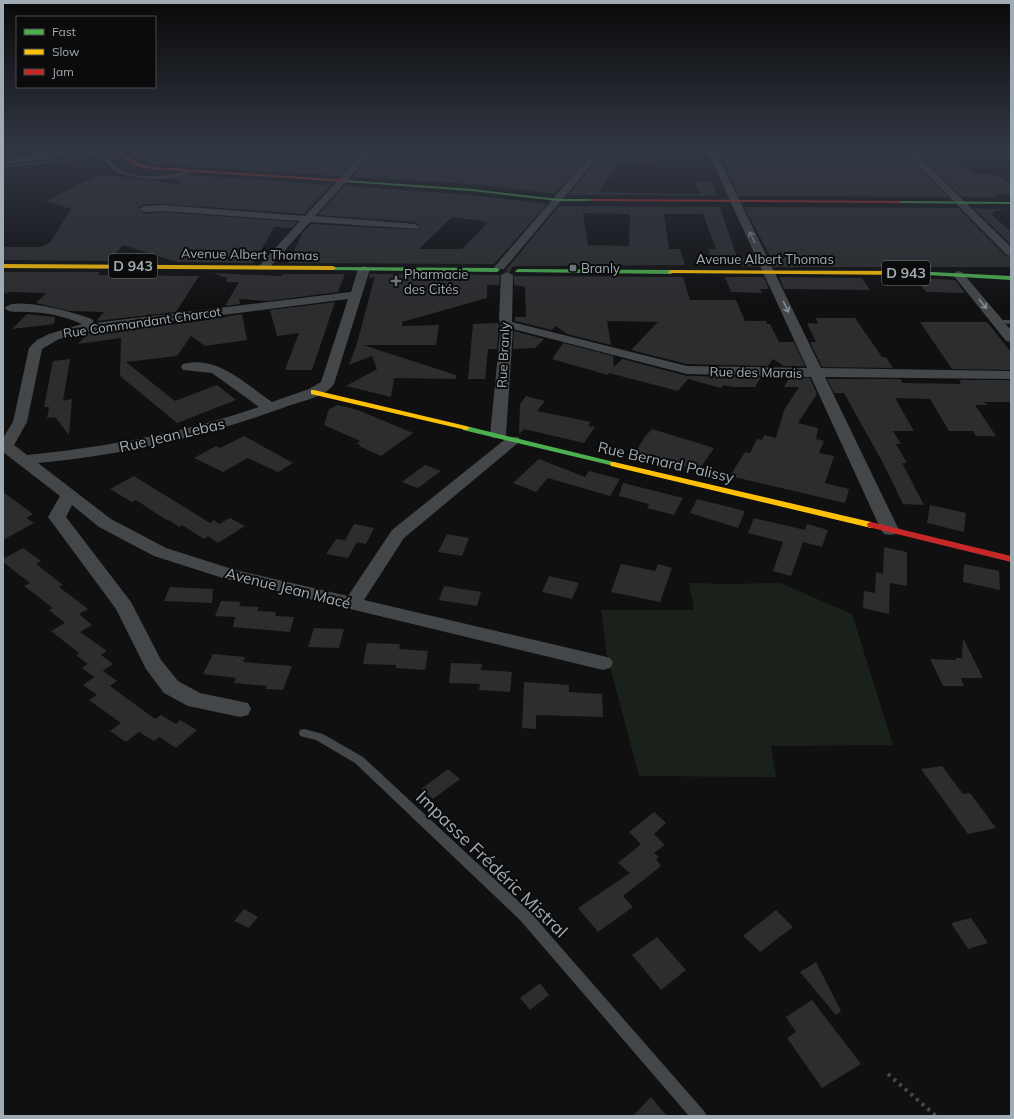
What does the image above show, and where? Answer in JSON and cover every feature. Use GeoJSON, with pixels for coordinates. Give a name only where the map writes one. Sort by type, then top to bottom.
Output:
{"type":"FeatureCollection","features":[{"type":"Feature","properties":{"kind":"street"},"geometry":{"type":"LineString","coordinates":[[264,267],[324,200]]}},
{"type":"Feature","properties":{"kind":"street"},"geometry":{"type":"LineString","coordinates":[[506,271],[558,200]]}},
{"type":"Feature","properties":{"kind":"street"},"geometry":{"type":"LineString","coordinates":[[577,200],[1011,203]]}},
{"type":"Feature","properties":{"kind":"street"},"geometry":{"type":"LineString","coordinates":[[958,200],[1011,253]]}},
{"type":"Feature","properties":{"kind":"street"},"geometry":{"type":"LineString","coordinates":[[735,202],[890,530]]}},
{"type":"Feature","properties":{"kind":"street"},"geometry":{"type":"LineString","coordinates":[[144,209],[163,208],[415,227]]}},
{"type":"Feature","properties":{"kind":"street","name":"Avenue Albert Thomas"},"geometry":{"type":"LineString","coordinates":[[3,266],[958,274],[1011,278]]}},
{"type":"Feature","properties":{"kind":"street"},"geometry":{"type":"LineString","coordinates":[[314,392],[327,384],[364,269]]}},
{"type":"Feature","properties":{"kind":"street","name":"Rue Branly"},"geometry":{"type":"LineString","coordinates":[[506,271],[506,438]]}},
{"type":"Feature","properties":{"kind":"street"},"geometry":{"type":"LineString","coordinates":[[958,274],[1011,338]]}},
{"type":"Feature","properties":{"kind":"street","name":"Rue Commandant Charcot"},"geometry":{"type":"LineString","coordinates":[[4,445],[20,422],[36,348],[43,341],[57,334],[88,328],[335,296],[355,296]]}},
{"type":"Feature","properties":{"kind":"street"},"geometry":{"type":"LineString","coordinates":[[11,308],[25,308],[70,314],[88,322],[88,328]]}},
{"type":"Feature","properties":{"kind":"street","name":"Rue des Marais"},"geometry":{"type":"LineString","coordinates":[[507,324],[687,370],[1011,375]]}},
{"type":"Feature","properties":{"kind":"street"},"geometry":{"type":"LineString","coordinates":[[188,367],[208,367],[217,370],[270,408]]}},
{"type":"Feature","properties":{"kind":"street","name":"Rue Jean Lebas"},"geometry":{"type":"LineString","coordinates":[[25,460],[73,455],[151,442],[226,423],[314,392]]}},
{"type":"Feature","properties":{"kind":"street","name":"Rue Bernard Palissy"},"geometry":{"type":"LineString","coordinates":[[314,392],[1011,559]]}},
{"type":"Feature","properties":{"kind":"street"},"geometry":{"type":"LineString","coordinates":[[352,604],[398,534],[506,438]]}},
{"type":"Feature","properties":{"kind":"street","name":"Avenue Jean Macé"},"geometry":{"type":"LineString","coordinates":[[4,445],[105,523],[160,552],[232,575],[603,664]]}},
{"type":"Feature","properties":{"kind":"street"},"geometry":{"type":"LineString","coordinates":[[68,494],[57,517],[124,607],[153,664],[170,687],[195,700],[240,709]]}},
{"type":"Feature","properties":{"kind":"lane"},"geometry":{"type":"LineString","coordinates":[[998,322],[1011,322]]}},
{"type":"Feature","properties":{"kind":"lane","name":"Impasse Frédéric Mistral"},"geometry":{"type":"LineString","coordinates":[[304,733],[319,737],[359,760],[525,916],[699,1116]]}},
{"type":"Feature","properties":{"kind":"path"},"geometry":{"type":"LineString","coordinates":[[888,1074],[936,1116]]}},
{"type":"Feature","properties":{"kind":"shaded area"},"geometry":{"type":"Polygon","coordinates":[[[689,583],[780,583],[852,614],[893,745],[771,746],[776,777],[639,776],[607,655],[601,610],[694,610],[689,583]]]}},
{"type":"Feature","properties":{"kind":"building"},"geometry":{"type":"Polygon","coordinates":[[[317,200],[304,214],[163,204],[144,204],[138,208],[144,214],[163,212],[297,222],[291,228],[274,227],[254,263],[177,262],[123,245],[109,261],[3,260],[3,247],[40,247],[50,243],[71,209],[46,201],[317,200]]]}},
{"type":"Feature","properties":{"kind":"building"},"geometry":{"type":"Polygon","coordinates":[[[331,200],[516,200],[547,204],[494,264],[288,263],[303,232],[311,224],[420,230],[421,227],[415,222],[318,215],[331,200]],[[452,217],[419,249],[462,249],[488,222],[452,217]]]}},
{"type":"Feature","properties":{"kind":"building"},"geometry":{"type":"Polygon","coordinates":[[[559,206],[720,207],[737,258],[755,258],[759,267],[714,265],[708,249],[716,249],[703,214],[664,214],[669,249],[680,249],[685,265],[518,266],[512,267],[510,272],[505,271],[559,206]],[[583,213],[588,245],[629,246],[630,214],[583,213]]]}},
{"type":"Feature","properties":{"kind":"building"},"geometry":{"type":"Polygon","coordinates":[[[744,207],[958,208],[1006,256],[1011,257],[1011,267],[773,267],[769,258],[771,258],[744,207]]]}},
{"type":"Feature","properties":{"kind":"building"},"geometry":{"type":"Polygon","coordinates":[[[974,208],[1010,210],[993,211],[995,213],[990,213],[1011,232],[1011,245],[974,208]]]}},
{"type":"Feature","properties":{"kind":"building"},"geometry":{"type":"Polygon","coordinates":[[[3,272],[100,272],[98,275],[199,276],[176,312],[96,321],[104,312],[70,311],[36,303],[46,293],[11,292],[3,294],[3,272]]]}},
{"type":"Feature","properties":{"kind":"building"},"geometry":{"type":"Polygon","coordinates":[[[213,273],[281,276],[283,274],[345,274],[338,292],[268,301],[239,299],[240,304],[225,306],[239,282],[226,282],[227,278],[213,273]]]}},
{"type":"Feature","properties":{"kind":"building"},"geometry":{"type":"Polygon","coordinates":[[[370,274],[500,275],[499,285],[487,285],[487,298],[402,322],[402,326],[439,325],[436,345],[363,345],[456,375],[456,379],[394,378],[391,397],[346,386],[377,369],[372,356],[349,365],[357,343],[375,276],[369,278],[370,274]]]}},
{"type":"Feature","properties":{"kind":"building"},"geometry":{"type":"Polygon","coordinates":[[[514,276],[683,277],[690,300],[736,300],[745,321],[766,321],[767,324],[770,324],[779,342],[794,342],[805,366],[784,366],[773,359],[768,366],[687,364],[631,350],[658,322],[607,321],[611,345],[567,334],[556,326],[552,330],[515,321],[515,317],[526,317],[525,287],[514,285],[514,276]]]}},
{"type":"Feature","properties":{"kind":"building"},"geometry":{"type":"Polygon","coordinates":[[[725,277],[764,277],[769,289],[760,289],[762,293],[731,292],[725,277]]]}},
{"type":"Feature","properties":{"kind":"building"},"geometry":{"type":"Polygon","coordinates":[[[779,277],[862,278],[870,290],[784,289],[779,277]]]}},
{"type":"Feature","properties":{"kind":"building"},"geometry":{"type":"Polygon","coordinates":[[[915,278],[955,280],[965,293],[926,292],[915,278]]]}},
{"type":"Feature","properties":{"kind":"building"},"geometry":{"type":"Polygon","coordinates":[[[335,302],[312,370],[285,370],[299,333],[277,336],[270,310],[335,302]]]}},
{"type":"Feature","properties":{"kind":"building"},"geometry":{"type":"Polygon","coordinates":[[[27,314],[55,317],[54,324],[12,329],[27,314]]]}},
{"type":"Feature","properties":{"kind":"building"},"geometry":{"type":"Polygon","coordinates":[[[242,314],[247,340],[205,346],[191,336],[177,356],[126,362],[175,401],[217,385],[236,400],[177,423],[120,376],[121,338],[78,344],[88,333],[169,323],[168,325],[201,321],[242,314]]]}},
{"type":"Feature","properties":{"kind":"building"},"geometry":{"type":"Polygon","coordinates":[[[816,318],[855,318],[882,357],[886,357],[893,368],[822,367],[810,342],[816,342],[807,323],[818,324],[816,318]]]}},
{"type":"Feature","properties":{"kind":"building"},"geometry":{"type":"Polygon","coordinates":[[[920,322],[987,322],[1011,352],[1011,370],[952,369],[920,322]]]}},
{"type":"Feature","properties":{"kind":"building"},"geometry":{"type":"Polygon","coordinates":[[[499,323],[497,349],[488,349],[485,379],[468,379],[473,324],[499,323]]]}},
{"type":"Feature","properties":{"kind":"building"},"geometry":{"type":"Polygon","coordinates":[[[514,331],[544,339],[535,348],[513,349],[514,331]]]}},
{"type":"Feature","properties":{"kind":"building"},"geometry":{"type":"Polygon","coordinates":[[[563,343],[613,356],[614,367],[622,359],[687,376],[761,377],[755,387],[733,387],[723,385],[721,388],[688,379],[678,391],[609,373],[608,375],[552,359],[563,343]]]}},
{"type":"Feature","properties":{"kind":"building"},"geometry":{"type":"Polygon","coordinates":[[[70,359],[63,401],[72,399],[69,435],[55,417],[47,418],[49,407],[44,407],[53,361],[70,359]]]}},
{"type":"Feature","properties":{"kind":"building"},"geometry":{"type":"Polygon","coordinates":[[[789,378],[810,378],[817,394],[798,423],[818,428],[816,439],[824,441],[819,453],[834,456],[825,483],[849,489],[845,503],[730,476],[745,452],[750,453],[757,439],[762,440],[764,435],[776,438],[784,410],[799,387],[784,387],[789,378]]]}},
{"type":"Feature","properties":{"kind":"building"},"geometry":{"type":"Polygon","coordinates":[[[827,379],[900,379],[903,383],[961,384],[959,380],[1011,380],[1011,402],[984,402],[987,405],[975,405],[996,436],[976,436],[973,431],[949,431],[930,399],[895,398],[914,431],[893,431],[901,444],[896,444],[907,463],[902,463],[924,505],[903,504],[883,463],[844,393],[834,393],[827,379]]]}},
{"type":"Feature","properties":{"kind":"building"},"geometry":{"type":"Polygon","coordinates":[[[526,396],[545,401],[537,411],[591,422],[588,426],[595,427],[584,443],[524,429],[519,434],[520,404],[526,396]]]}},
{"type":"Feature","properties":{"kind":"building"},"geometry":{"type":"Polygon","coordinates":[[[338,405],[358,410],[413,433],[381,456],[359,446],[361,445],[356,444],[360,441],[324,425],[329,409],[338,405]]]}},
{"type":"Feature","properties":{"kind":"building"},"geometry":{"type":"Polygon","coordinates":[[[652,429],[714,448],[699,470],[634,455],[644,438],[652,429]]]}},
{"type":"Feature","properties":{"kind":"building"},"geometry":{"type":"Polygon","coordinates":[[[244,436],[293,463],[278,472],[248,458],[223,472],[194,458],[216,446],[220,448],[244,436]]]}},
{"type":"Feature","properties":{"kind":"building"},"geometry":{"type":"Polygon","coordinates":[[[539,459],[585,477],[589,471],[620,479],[610,496],[548,478],[536,492],[513,483],[539,459]]]}},
{"type":"Feature","properties":{"kind":"building"},"geometry":{"type":"Polygon","coordinates":[[[425,465],[441,471],[418,488],[402,482],[425,465]]]}},
{"type":"Feature","properties":{"kind":"building"},"geometry":{"type":"Polygon","coordinates":[[[134,476],[210,523],[214,520],[219,524],[230,518],[245,526],[218,543],[208,536],[204,539],[182,525],[179,527],[169,520],[168,521],[136,500],[132,502],[110,489],[134,476]]]}},
{"type":"Feature","properties":{"kind":"building"},"geometry":{"type":"Polygon","coordinates":[[[623,483],[683,498],[674,515],[647,508],[649,504],[619,496],[623,483]]]}},
{"type":"Feature","properties":{"kind":"building"},"geometry":{"type":"Polygon","coordinates":[[[3,492],[33,514],[26,518],[34,523],[3,540],[3,492]]]}},
{"type":"Feature","properties":{"kind":"building"},"geometry":{"type":"Polygon","coordinates":[[[697,499],[745,511],[738,528],[690,513],[697,499]]]}},
{"type":"Feature","properties":{"kind":"building"},"geometry":{"type":"Polygon","coordinates":[[[930,505],[966,513],[964,532],[927,523],[930,505]]]}},
{"type":"Feature","properties":{"kind":"building"},"geometry":{"type":"Polygon","coordinates":[[[754,518],[805,530],[807,524],[828,530],[822,547],[803,542],[791,576],[773,571],[783,542],[748,533],[754,518]]]}},
{"type":"Feature","properties":{"kind":"building"},"geometry":{"type":"Polygon","coordinates":[[[354,524],[374,528],[366,544],[345,540],[354,524]]]}},
{"type":"Feature","properties":{"kind":"building"},"geometry":{"type":"Polygon","coordinates":[[[447,534],[469,538],[462,556],[438,552],[447,534]]]}},
{"type":"Feature","properties":{"kind":"building"},"geometry":{"type":"Polygon","coordinates":[[[336,539],[357,542],[348,558],[326,554],[336,539]]]}},
{"type":"Feature","properties":{"kind":"building"},"geometry":{"type":"Polygon","coordinates":[[[884,547],[907,552],[907,586],[890,583],[889,614],[863,608],[864,591],[875,593],[876,572],[883,574],[884,547]]]}},
{"type":"Feature","properties":{"kind":"building"},"geometry":{"type":"Polygon","coordinates":[[[23,548],[41,561],[36,564],[63,585],[59,587],[88,609],[79,614],[92,625],[80,632],[107,651],[101,655],[113,664],[94,677],[82,668],[88,664],[76,655],[79,653],[51,631],[65,623],[49,610],[53,608],[24,586],[30,583],[3,562],[3,559],[23,548]]]}},
{"type":"Feature","properties":{"kind":"building"},"geometry":{"type":"Polygon","coordinates":[[[621,564],[655,571],[658,564],[672,568],[660,602],[611,592],[621,564]]]}},
{"type":"Feature","properties":{"kind":"building"},"geometry":{"type":"Polygon","coordinates":[[[964,564],[999,571],[1000,590],[963,582],[964,564]]]}},
{"type":"Feature","properties":{"kind":"building"},"geometry":{"type":"Polygon","coordinates":[[[549,576],[579,583],[572,599],[542,592],[549,576]]]}},
{"type":"Feature","properties":{"kind":"building"},"geometry":{"type":"Polygon","coordinates":[[[444,586],[481,592],[477,606],[439,600],[444,586]]]}},
{"type":"Feature","properties":{"kind":"building"},"geometry":{"type":"Polygon","coordinates":[[[170,587],[213,589],[212,603],[164,601],[170,587]]]}},
{"type":"Feature","properties":{"kind":"building"},"geometry":{"type":"Polygon","coordinates":[[[221,601],[241,602],[239,606],[259,607],[257,611],[276,612],[275,616],[294,617],[290,632],[233,627],[235,617],[215,616],[221,601]]]}},
{"type":"Feature","properties":{"kind":"building"},"geometry":{"type":"Polygon","coordinates":[[[314,628],[344,629],[339,648],[308,647],[314,628]]]}},
{"type":"Feature","properties":{"kind":"building"},"geometry":{"type":"Polygon","coordinates":[[[963,638],[983,678],[961,678],[964,686],[943,686],[930,659],[956,660],[956,658],[962,658],[963,638]]]}},
{"type":"Feature","properties":{"kind":"building"},"geometry":{"type":"Polygon","coordinates":[[[367,643],[400,644],[399,649],[428,651],[425,670],[396,668],[396,665],[363,664],[367,643]]]}},
{"type":"Feature","properties":{"kind":"building"},"geometry":{"type":"Polygon","coordinates":[[[213,654],[245,657],[243,662],[292,666],[283,690],[266,689],[267,686],[234,683],[236,678],[203,674],[213,654]]]}},
{"type":"Feature","properties":{"kind":"building"},"geometry":{"type":"Polygon","coordinates":[[[451,663],[482,664],[481,670],[512,672],[510,692],[479,690],[480,684],[449,683],[451,663]]]}},
{"type":"Feature","properties":{"kind":"building"},"geometry":{"type":"Polygon","coordinates":[[[103,671],[117,681],[110,686],[155,719],[161,715],[176,724],[180,720],[197,730],[176,748],[159,737],[154,741],[139,732],[126,742],[110,731],[121,723],[89,700],[97,695],[83,685],[103,671]]]}},
{"type":"Feature","properties":{"kind":"building"},"geometry":{"type":"Polygon","coordinates":[[[524,682],[569,685],[569,692],[602,694],[603,717],[536,715],[536,729],[522,728],[524,682]]]}},
{"type":"Feature","properties":{"kind":"building"},"geometry":{"type":"Polygon","coordinates":[[[942,766],[963,794],[970,793],[996,828],[968,834],[921,769],[942,766]]]}},
{"type":"Feature","properties":{"kind":"building"},"geometry":{"type":"Polygon","coordinates":[[[448,769],[460,779],[433,799],[421,789],[448,769]]]}},
{"type":"Feature","properties":{"kind":"building"},"geometry":{"type":"Polygon","coordinates":[[[654,812],[666,823],[654,834],[665,845],[654,853],[659,857],[656,859],[661,866],[623,896],[633,907],[598,932],[578,908],[630,873],[618,863],[641,844],[629,832],[654,812]]]}},
{"type":"Feature","properties":{"kind":"building"},"geometry":{"type":"Polygon","coordinates":[[[244,909],[258,917],[249,928],[234,921],[244,909]]]}},
{"type":"Feature","properties":{"kind":"building"},"geometry":{"type":"Polygon","coordinates":[[[776,910],[793,927],[760,952],[743,936],[776,910]]]}},
{"type":"Feature","properties":{"kind":"building"},"geometry":{"type":"Polygon","coordinates":[[[971,918],[988,943],[968,949],[951,923],[971,918]]]}},
{"type":"Feature","properties":{"kind":"building"},"geometry":{"type":"Polygon","coordinates":[[[657,937],[686,970],[661,990],[632,955],[657,937]]]}},
{"type":"Feature","properties":{"kind":"building"},"geometry":{"type":"Polygon","coordinates":[[[816,962],[841,1011],[836,1015],[800,972],[816,962]]]}},
{"type":"Feature","properties":{"kind":"building"},"geometry":{"type":"Polygon","coordinates":[[[540,983],[549,995],[530,1010],[520,998],[540,983]]]}},
{"type":"Feature","properties":{"kind":"building"},"geometry":{"type":"Polygon","coordinates":[[[812,1000],[861,1064],[822,1088],[787,1038],[796,1032],[786,1017],[812,1000]]]}},
{"type":"Feature","properties":{"kind":"building"},"geometry":{"type":"Polygon","coordinates":[[[651,1097],[667,1116],[633,1116],[651,1097]]]}},
{"type":"Feature","properties":{"kind":"traffic: fast"},"geometry":{"type":"LineString","coordinates":[[900,202],[1011,203]]}},
{"type":"Feature","properties":{"kind":"traffic: fast"},"geometry":{"type":"LineString","coordinates":[[333,268],[497,270]]}},
{"type":"Feature","properties":{"kind":"traffic: fast"},"geometry":{"type":"LineString","coordinates":[[518,271],[671,272]]}},
{"type":"Feature","properties":{"kind":"traffic: fast"},"geometry":{"type":"LineString","coordinates":[[913,273],[1011,278]]}},
{"type":"Feature","properties":{"kind":"traffic: fast"},"geometry":{"type":"LineString","coordinates":[[466,428],[614,464]]}},
{"type":"Feature","properties":{"kind":"traffic: slow"},"geometry":{"type":"LineString","coordinates":[[3,266],[333,268]]}},
{"type":"Feature","properties":{"kind":"traffic: slow"},"geometry":{"type":"LineString","coordinates":[[671,272],[913,273]]}},
{"type":"Feature","properties":{"kind":"traffic: slow"},"geometry":{"type":"LineString","coordinates":[[314,392],[466,428]]}},
{"type":"Feature","properties":{"kind":"traffic: slow"},"geometry":{"type":"LineString","coordinates":[[614,464],[871,525]]}},
{"type":"Feature","properties":{"kind":"traffic: jam"},"geometry":{"type":"LineString","coordinates":[[626,200],[900,202]]}},
{"type":"Feature","properties":{"kind":"traffic: jam"},"geometry":{"type":"LineString","coordinates":[[871,525],[1011,559]]}},
{"type":"Feature","properties":{"kind":"place","name":"Branly"},"geometry":{"type":"Point","coordinates":[573,268]}},
{"type":"Feature","properties":{"kind":"place","name":"Pharmacie des Cités"},"geometry":{"type":"Point","coordinates":[396,281]}}]}
